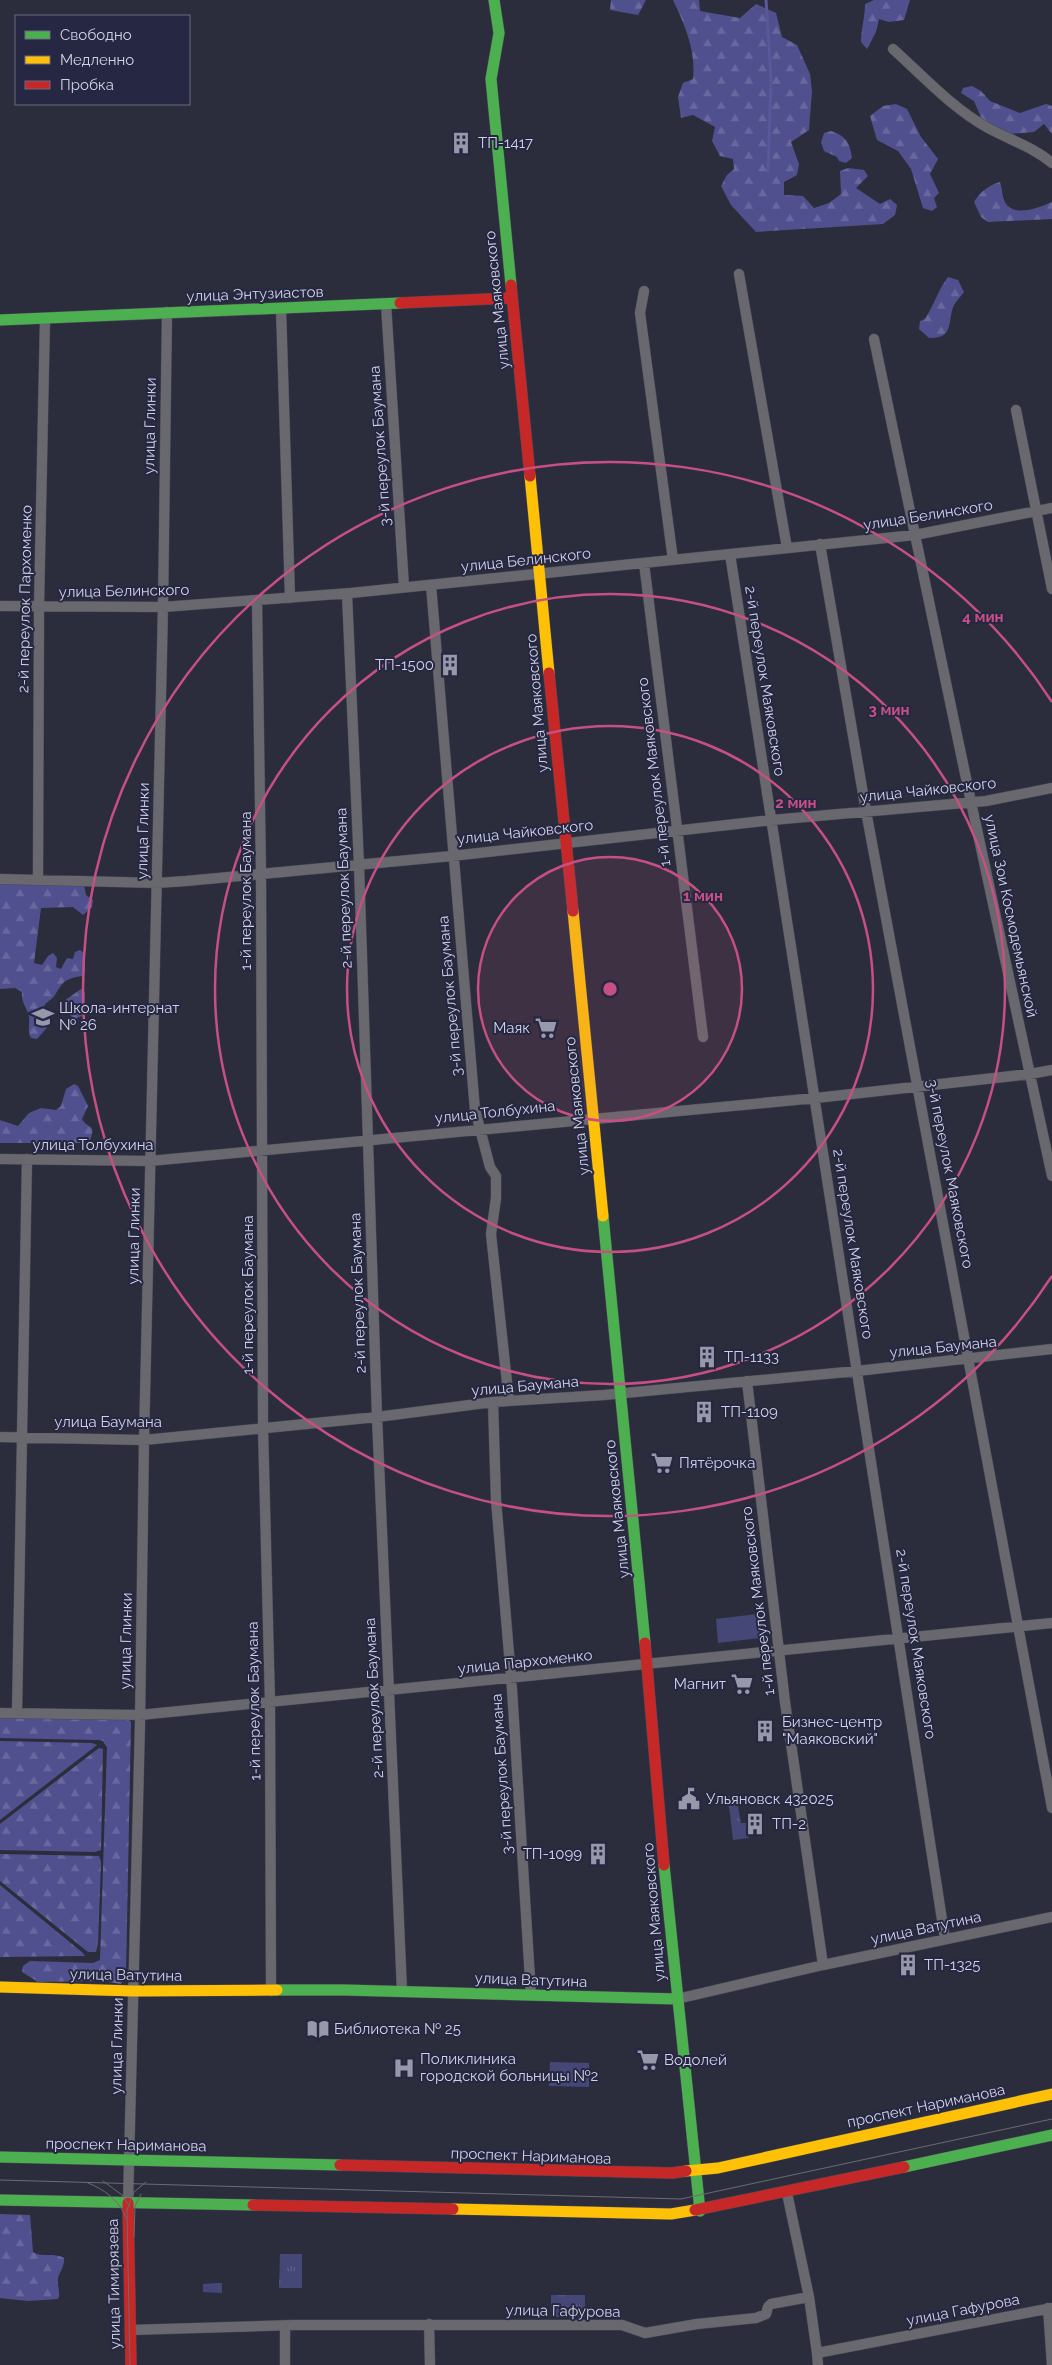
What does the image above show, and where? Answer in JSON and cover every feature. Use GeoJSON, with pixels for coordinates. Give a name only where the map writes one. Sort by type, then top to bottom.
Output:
{"type":"FeatureCollection","features":[{"type":"Feature","properties":{"kind":"street","name":"улица Маяковского"},"geometry":{"type":"LineString","coordinates":[[493,1],[499,33],[491,79],[647,1665],[677,1999],[700,2211]]}},
{"type":"Feature","properties":{"kind":"street"},"geometry":{"type":"LineString","coordinates":[[893,49],[948,100],[987,127],[1040,153],[1052,163]]}},
{"type":"Feature","properties":{"kind":"street"},"geometry":{"type":"LineString","coordinates":[[739,274],[787,548]]}},
{"type":"Feature","properties":{"kind":"street"},"geometry":{"type":"LineString","coordinates":[[644,291],[640,313],[673,560]]}},
{"type":"Feature","properties":{"kind":"street","name":"улица Энтузиастов"},"geometry":{"type":"LineString","coordinates":[[0,320],[512,298]]}},
{"type":"Feature","properties":{"kind":"street","name":"3-й переулок Баумана"},"geometry":{"type":"LineString","coordinates":[[386,304],[404,587]]}},
{"type":"Feature","properties":{"kind":"street"},"geometry":{"type":"LineString","coordinates":[[281,308],[290,598]]}},
{"type":"Feature","properties":{"kind":"street","name":"улица Глинки"},"geometry":{"type":"LineString","coordinates":[[128,2203],[163,607],[166,312]]}},
{"type":"Feature","properties":{"kind":"street","name":"2-й переулок Пархоменко"},"geometry":{"type":"LineString","coordinates":[[38,880],[39,607],[45,318]]}},
{"type":"Feature","properties":{"kind":"street","name":"улица Зои Космодемьянской"},"geometry":{"type":"LineString","coordinates":[[874,338],[971,802],[1052,1176]]}},
{"type":"Feature","properties":{"kind":"street"},"geometry":{"type":"LineString","coordinates":[[1016,410],[1052,589]]}},
{"type":"Feature","properties":{"kind":"street","name":"улица Белинского"},"geometry":{"type":"LineString","coordinates":[[0,606],[163,607],[346,594],[915,535],[1052,508]]}},
{"type":"Feature","properties":{"kind":"street","name":"3-й переулок Маяковского"},"geometry":{"type":"LineString","coordinates":[[820,544],[866,811],[919,1086],[1052,1808]]}},
{"type":"Feature","properties":{"kind":"street","name":"2-й переулок Маяковского"},"geometry":{"type":"LineString","coordinates":[[730,554],[900,1639],[945,1940]]}},
{"type":"Feature","properties":{"kind":"street","name":"1-й переулок Маяковского"},"geometry":{"type":"LineString","coordinates":[[644,564],[703,1037]]}},
{"type":"Feature","properties":{"kind":"street","name":"3-й переулок Баумана"},"geometry":{"type":"LineString","coordinates":[[431,585],[452,856],[475,1110],[490,1167],[496,1176],[496,1198],[491,1234],[509,1401]]}},
{"type":"Feature","properties":{"kind":"street","name":"2-й переулок Баумана"},"geometry":{"type":"LineString","coordinates":[[346,594],[358,864],[377,1417],[402,1991]]}},
{"type":"Feature","properties":{"kind":"street","name":"1-й переулок Баумана"},"geometry":{"type":"LineString","coordinates":[[257,600],[261,874],[264,1427],[270,1703],[271,1990]]}},
{"type":"Feature","properties":{"kind":"street","name":"улица Чайковского"},"geometry":{"type":"LineString","coordinates":[[0,879],[157,883],[452,856],[772,820],[971,802],[1052,788]]}},
{"type":"Feature","properties":{"kind":"street","name":"улица Толбухина"},"geometry":{"type":"LineString","coordinates":[[0,1159],[150,1161],[816,1098],[1052,1070]]}},
{"type":"Feature","properties":{"kind":"street"},"geometry":{"type":"LineString","coordinates":[[17,1713],[27,1159]]}},
{"type":"Feature","properties":{"kind":"street","name":"улица Баумана"},"geometry":{"type":"LineString","coordinates":[[0,1437],[144,1440],[377,1417],[493,1402],[747,1382],[970,1360],[1052,1349]]}},
{"type":"Feature","properties":{"kind":"street","name":"1-й переулок Маяковского"},"geometry":{"type":"LineString","coordinates":[[747,1382],[779,1652],[823,1965]]}},
{"type":"Feature","properties":{"kind":"street","name":"3-й переулок Баумана"},"geometry":{"type":"LineString","coordinates":[[493,1402],[496,1500],[511,1679],[531,1995]]}},
{"type":"Feature","properties":{"kind":"street","name":"улица Пархоменко"},"geometry":{"type":"LineString","coordinates":[[0,1713],[140,1715],[1052,1623]]}},
{"type":"Feature","properties":{"kind":"street","name":"улица Ватутина"},"geometry":{"type":"LineString","coordinates":[[0,1986],[133,1991],[402,1991],[677,1999],[823,1965],[1052,1917]]}},
{"type":"Feature","properties":{"kind":"street","name":"проспект Нариманова"},"geometry":{"type":"LineString","coordinates":[[0,2158],[634,2174],[695,2172],[1052,2094]]}},
{"type":"Feature","properties":{"kind":"street"},"geometry":{"type":"LineString","coordinates":[[0,2200],[671,2214],[700,2211],[787,2193],[1052,2135]]}},
{"type":"Feature","properties":{"kind":"street"},"geometry":{"type":"LineString","coordinates":[[787,2193],[809,2297],[818,2353],[818,2365]]}},
{"type":"Feature","properties":{"kind":"street","name":"улица Тимирязева"},"geometry":{"type":"LineString","coordinates":[[128,2203],[131,2365]]}},
{"type":"Feature","properties":{"kind":"street","name":"улица Гафурова"},"geometry":{"type":"LineString","coordinates":[[130,2330],[429,2324],[622,2325],[645,2333],[698,2324],[756,2318],[766,2314],[771,2304],[809,2297]]}},
{"type":"Feature","properties":{"kind":"street"},"geometry":{"type":"LineString","coordinates":[[1050,2308],[1052,2365]]}},
{"type":"Feature","properties":{"kind":"street","name":"улица Гафурова"},"geometry":{"type":"LineString","coordinates":[[818,2353],[1050,2308]]}},
{"type":"Feature","properties":{"kind":"street"},"geometry":{"type":"LineString","coordinates":[[429,2324],[430,2365]]}},
{"type":"Feature","properties":{"kind":"street"},"geometry":{"type":"LineString","coordinates":[[285,2326],[285,2365]]}},
{"type":"Feature","properties":{"kind":"green space"},"geometry":{"type":"Polygon","coordinates":[[[611,0],[646,0],[638,15],[610,10],[611,0]]]}},
{"type":"Feature","properties":{"kind":"green space"},"geometry":{"type":"Polygon","coordinates":[[[673,0],[699,0],[700,11],[740,18],[756,4],[776,13],[782,37],[797,45],[810,74],[812,91],[809,130],[791,142],[799,164],[797,175],[784,182],[784,195],[803,196],[814,208],[829,203],[841,194],[840,171],[848,168],[864,170],[868,176],[856,188],[880,204],[890,199],[897,205],[895,215],[883,224],[756,232],[731,205],[721,186],[727,175],[734,169],[733,159],[720,156],[712,141],[715,127],[693,115],[681,118],[678,97],[683,83],[693,79],[693,58],[685,29],[673,0]]]}},
{"type":"Feature","properties":{"kind":"green space"},"geometry":{"type":"Polygon","coordinates":[[[874,0],[910,0],[904,20],[889,22],[879,19],[876,32],[867,49],[861,42],[865,4],[874,0]]]}},
{"type":"Feature","properties":{"kind":"green space"},"geometry":{"type":"Polygon","coordinates":[[[972,86],[981,91],[990,101],[1020,113],[1046,104],[1052,106],[1052,134],[1044,124],[1034,132],[1010,134],[982,120],[974,101],[961,93],[963,88],[972,86]]]}},
{"type":"Feature","properties":{"kind":"green space"},"geometry":{"type":"Polygon","coordinates":[[[896,104],[907,109],[921,137],[938,159],[930,174],[939,193],[934,198],[937,207],[932,211],[923,208],[911,169],[898,151],[877,140],[870,116],[883,106],[896,104]]]}},
{"type":"Feature","properties":{"kind":"green space"},"geometry":{"type":"Polygon","coordinates":[[[831,131],[844,138],[850,148],[852,158],[846,163],[839,161],[837,157],[824,151],[821,142],[824,133],[831,131]]]}},
{"type":"Feature","properties":{"kind":"green space"},"geometry":{"type":"Polygon","coordinates":[[[1000,182],[1003,197],[1006,204],[1011,208],[1017,210],[1032,209],[1052,202],[1052,219],[988,222],[981,217],[974,202],[985,189],[1000,182]]]}},
{"type":"Feature","properties":{"kind":"green space"},"geometry":{"type":"Polygon","coordinates":[[[948,277],[958,280],[964,292],[954,305],[949,328],[946,332],[943,335],[929,338],[919,329],[920,321],[925,319],[948,277]]]}},
{"type":"Feature","properties":{"kind":"green space"},"geometry":{"type":"Polygon","coordinates":[[[0,881],[84,885],[86,895],[93,900],[92,907],[83,915],[73,907],[41,908],[34,963],[42,965],[48,956],[53,953],[57,958],[56,967],[61,969],[67,958],[73,959],[75,952],[80,950],[85,954],[85,971],[82,976],[66,981],[54,997],[45,1005],[44,1014],[51,1023],[37,1039],[31,1038],[30,1035],[29,1017],[22,999],[22,992],[15,988],[0,989],[0,881]]]}},
{"type":"Feature","properties":{"kind":"green space"},"geometry":{"type":"Polygon","coordinates":[[[81,989],[85,993],[84,1011],[82,1016],[74,1019],[69,1014],[64,1001],[81,989]]]}},
{"type":"Feature","properties":{"kind":"green space"},"geometry":{"type":"Polygon","coordinates":[[[74,1084],[78,1086],[88,1106],[82,1119],[92,1129],[89,1143],[0,1143],[0,1120],[18,1126],[29,1113],[41,1108],[56,1110],[61,1106],[66,1089],[74,1084]]]}},
{"type":"Feature","properties":{"kind":"green space"},"geometry":{"type":"Polygon","coordinates":[[[757,1614],[760,1638],[718,1643],[716,1619],[757,1614]]]}},
{"type":"Feature","properties":{"kind":"green space"},"geometry":{"type":"Polygon","coordinates":[[[0,1714],[126,1718],[131,1722],[126,1974],[121,1984],[102,1981],[38,1982],[22,1972],[23,1966],[30,1961],[93,1963],[100,1960],[107,1747],[103,1741],[99,1740],[0,1738],[0,1714]]]}},
{"type":"Feature","properties":{"kind":"green space"},"geometry":{"type":"Polygon","coordinates":[[[0,1741],[92,1743],[97,1745],[0,1820],[0,1741]]]}},
{"type":"Feature","properties":{"kind":"green space"},"geometry":{"type":"Polygon","coordinates":[[[99,1748],[103,1749],[101,1850],[95,1852],[0,1850],[0,1824],[99,1748]]]}},
{"type":"Feature","properties":{"kind":"green space"},"geometry":{"type":"Polygon","coordinates":[[[728,1796],[737,1801],[741,1823],[747,1823],[749,1838],[733,1840],[728,1796]]]}},
{"type":"Feature","properties":{"kind":"green space"},"geometry":{"type":"Polygon","coordinates":[[[0,1854],[99,1856],[101,1862],[98,1944],[96,1952],[88,1952],[0,1881],[0,1854]]]}},
{"type":"Feature","properties":{"kind":"green space"},"geometry":{"type":"Polygon","coordinates":[[[0,1885],[83,1953],[85,1956],[0,1957],[0,1885]]]}},
{"type":"Feature","properties":{"kind":"green space"},"geometry":{"type":"Polygon","coordinates":[[[550,2062],[589,2063],[589,2087],[549,2086],[550,2062]]]}},
{"type":"Feature","properties":{"kind":"green space"},"geometry":{"type":"Polygon","coordinates":[[[0,2214],[30,2215],[33,2252],[40,2255],[56,2255],[64,2258],[58,2278],[58,2299],[28,2301],[0,2298],[0,2214]]]}},
{"type":"Feature","properties":{"kind":"green space"},"geometry":{"type":"Polygon","coordinates":[[[280,2254],[302,2254],[302,2288],[279,2288],[280,2254]]]}},
{"type":"Feature","properties":{"kind":"green space"},"geometry":{"type":"Polygon","coordinates":[[[111,2256],[115,2256],[115,2301],[111,2302],[111,2256]]]}},
{"type":"Feature","properties":{"kind":"green space"},"geometry":{"type":"Polygon","coordinates":[[[222,2283],[222,2293],[203,2292],[203,2284],[222,2283]]]}},
{"type":"Feature","properties":{"kind":"green space"},"geometry":{"type":"Polygon","coordinates":[[[551,2295],[585,2295],[585,2317],[551,2317],[551,2295]]]}},
{"type":"Feature","properties":{"kind":"waterway"},"geometry":{"type":"LineString","coordinates":[[766,0],[771,79],[768,172]]}},
{"type":"Feature","properties":{"kind":"tram line"},"geometry":{"type":"LineString","coordinates":[[0,2180],[681,2199],[1052,2119]]}},
{"type":"Feature","properties":{"kind":"tram line"},"geometry":{"type":"LineString","coordinates":[[103,2181],[122,2195],[130,2207]]}},
{"type":"Feature","properties":{"kind":"tram line"},"geometry":{"type":"LineString","coordinates":[[130,2365],[127,2210],[134,2192],[146,2182]]}},
{"type":"Feature","properties":{"kind":"tram line"},"geometry":{"type":"LineString","coordinates":[[88,2183],[111,2196],[120,2206],[126,2218]]}},
{"type":"Feature","properties":{"kind":"tram line"},"geometry":{"type":"LineString","coordinates":[[134,2237],[135,2206],[141,2194]]}},
{"type":"Feature","properties":{"kind":"traffic: fast"},"geometry":{"type":"LineString","coordinates":[[494,0],[499,33],[491,79],[511,285]]}},
{"type":"Feature","properties":{"kind":"traffic: fast"},"geometry":{"type":"LineString","coordinates":[[0,320],[400,303]]}},
{"type":"Feature","properties":{"kind":"traffic: fast"},"geometry":{"type":"LineString","coordinates":[[603,1216],[645,1643]]}},
{"type":"Feature","properties":{"kind":"traffic: fast"},"geometry":{"type":"LineString","coordinates":[[664,1865],[700,2211]]}},
{"type":"Feature","properties":{"kind":"traffic: fast"},"geometry":{"type":"LineString","coordinates":[[277,1990],[345,1990],[677,1999]]}},
{"type":"Feature","properties":{"kind":"traffic: fast"},"geometry":{"type":"LineString","coordinates":[[904,2167],[1052,2135]]}},
{"type":"Feature","properties":{"kind":"traffic: fast"},"geometry":{"type":"LineString","coordinates":[[0,2157],[340,2165]]}},
{"type":"Feature","properties":{"kind":"traffic: fast"},"geometry":{"type":"LineString","coordinates":[[0,2200],[253,2205]]}},
{"type":"Feature","properties":{"kind":"traffic: slow"},"geometry":{"type":"LineString","coordinates":[[530,476],[549,673]]}},
{"type":"Feature","properties":{"kind":"traffic: slow"},"geometry":{"type":"LineString","coordinates":[[573,911],[603,1216]]}},
{"type":"Feature","properties":{"kind":"traffic: slow"},"geometry":{"type":"LineString","coordinates":[[0,1987],[133,1991],[277,1990]]}},
{"type":"Feature","properties":{"kind":"traffic: slow"},"geometry":{"type":"LineString","coordinates":[[686,2171],[718,2168],[1052,2094]]}},
{"type":"Feature","properties":{"kind":"traffic: slow"},"geometry":{"type":"LineString","coordinates":[[453,2209],[671,2214],[695,2210]]}},
{"type":"Feature","properties":{"kind":"traffic: jam"},"geometry":{"type":"LineString","coordinates":[[511,285],[530,476]]}},
{"type":"Feature","properties":{"kind":"traffic: jam"},"geometry":{"type":"LineString","coordinates":[[400,303],[512,298]]}},
{"type":"Feature","properties":{"kind":"traffic: jam"},"geometry":{"type":"LineString","coordinates":[[549,673],[573,911]]}},
{"type":"Feature","properties":{"kind":"traffic: jam"},"geometry":{"type":"LineString","coordinates":[[645,1643],[664,1865]]}},
{"type":"Feature","properties":{"kind":"traffic: jam"},"geometry":{"type":"LineString","coordinates":[[340,2165],[672,2173],[686,2171]]}},
{"type":"Feature","properties":{"kind":"traffic: jam"},"geometry":{"type":"LineString","coordinates":[[695,2210],[904,2167]]}},
{"type":"Feature","properties":{"kind":"traffic: jam"},"geometry":{"type":"LineString","coordinates":[[128,2203],[131,2365]]}},
{"type":"Feature","properties":{"kind":"traffic: jam"},"geometry":{"type":"LineString","coordinates":[[253,2205],[453,2209]]}},
{"type":"Feature","properties":{"kind":"place","name":"ТП-1417"},"geometry":{"type":"Point","coordinates":[461,143]}},
{"type":"Feature","properties":{"kind":"place","name":"ТП-1500"},"geometry":{"type":"Point","coordinates":[450,665]}},
{"type":"Feature","properties":{"kind":"place","name":"Школа-интернат № 26"},"geometry":{"type":"Point","coordinates":[43,1017]}},
{"type":"Feature","properties":{"kind":"place","name":"Маяк"},"geometry":{"type":"Point","coordinates":[546,1028]}},
{"type":"Feature","properties":{"kind":"place","name":"ТП-1133"},"geometry":{"type":"Point","coordinates":[707,1357]}},
{"type":"Feature","properties":{"kind":"place","name":"ТП-1109"},"geometry":{"type":"Point","coordinates":[704,1412]}},
{"type":"Feature","properties":{"kind":"place","name":"Пятёрочка"},"geometry":{"type":"Point","coordinates":[662,1463]}},
{"type":"Feature","properties":{"kind":"place","name":"Магнит"},"geometry":{"type":"Point","coordinates":[742,1684]}},
{"type":"Feature","properties":{"kind":"place","name":"Бизнес-центр \"Маяковский\""},"geometry":{"type":"Point","coordinates":[765,1731]}},
{"type":"Feature","properties":{"kind":"place","name":"Ульяновск 432025"},"geometry":{"type":"Point","coordinates":[689,1799]}},
{"type":"Feature","properties":{"kind":"place","name":"ТП-2"},"geometry":{"type":"Point","coordinates":[755,1824]}},
{"type":"Feature","properties":{"kind":"place","name":"ТП-1099"},"geometry":{"type":"Point","coordinates":[598,1854]}},
{"type":"Feature","properties":{"kind":"place","name":"ТП-1325"},"geometry":{"type":"Point","coordinates":[908,1965]}},
{"type":"Feature","properties":{"kind":"place","name":"Библиотека № 25"},"geometry":{"type":"Point","coordinates":[318,2029]}},
{"type":"Feature","properties":{"kind":"place","name":"Водолей"},"geometry":{"type":"Point","coordinates":[648,2060]}},
{"type":"Feature","properties":{"kind":"place","name":"Поликлиника городской больницы №2"},"geometry":{"type":"Point","coordinates":[404,2068]}}]}
